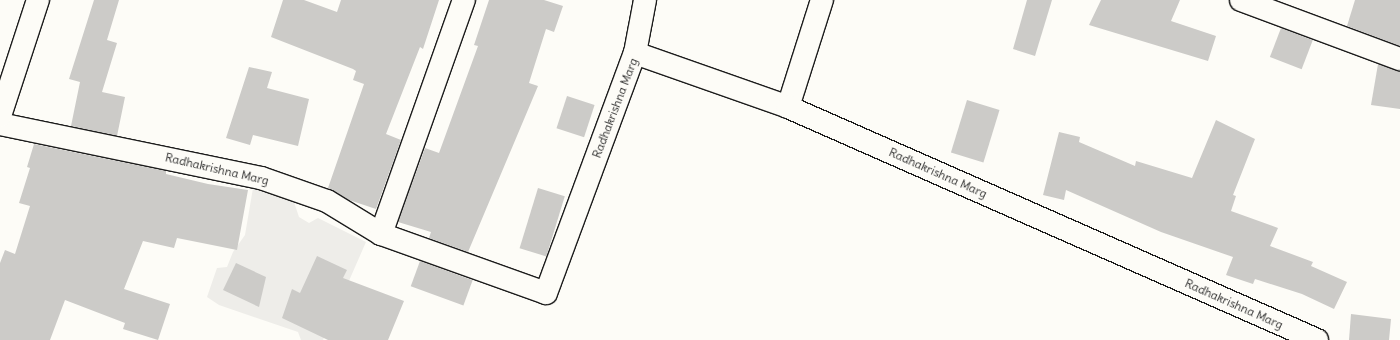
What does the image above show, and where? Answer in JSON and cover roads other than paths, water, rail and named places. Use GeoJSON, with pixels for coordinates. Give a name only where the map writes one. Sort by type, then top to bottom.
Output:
{"type":"FeatureCollection","features":[{"type":"Feature","properties":{"kind":"main road"},"geometry":{"type":"LineString","coordinates":[[0,116],[38,0]]}},
{"type":"Feature","properties":{"kind":"main road"},"geometry":{"type":"LineString","coordinates":[[381,234],[464,0]]}},
{"type":"Feature","properties":{"kind":"main road"},"geometry":{"type":"LineString","coordinates":[[635,53],[645,0]]}},
{"type":"Feature","properties":{"kind":"main road"},"geometry":{"type":"LineString","coordinates":[[788,107],[822,0]]}},
{"type":"Feature","properties":{"kind":"main road"},"geometry":{"type":"LineString","coordinates":[[1241,0],[1268,4],[1400,59]]}},
{"type":"Feature","properties":{"kind":"main road","name":"Radhakrishna Marg"},"geometry":{"type":"LineString","coordinates":[[0,124],[262,178],[327,202],[381,234],[546,293],[635,53],[788,107],[1317,340]]}}]}
